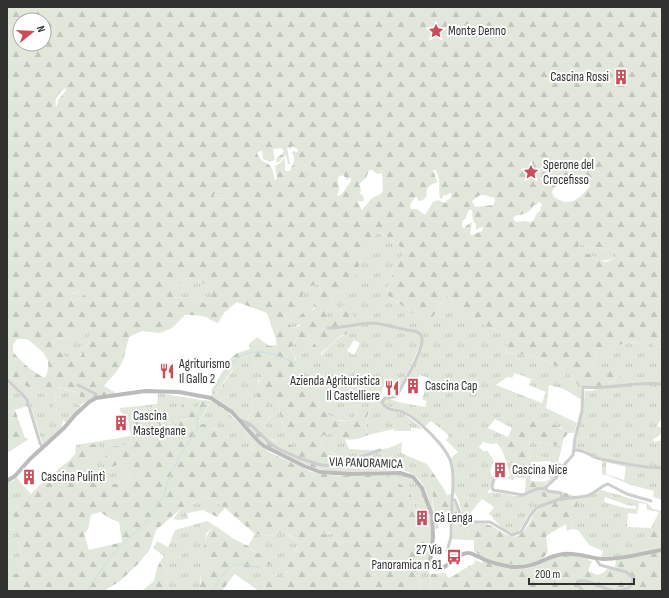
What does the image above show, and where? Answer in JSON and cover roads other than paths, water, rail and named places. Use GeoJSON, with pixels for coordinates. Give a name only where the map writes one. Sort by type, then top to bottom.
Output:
{"type":"FeatureCollection","features":[{"type":"Feature","properties":{"kind":"street"},"geometry":{"type":"LineString","coordinates":[[328,328],[371,323],[389,325],[406,330],[417,331],[419,333],[422,340],[417,355],[398,394],[394,397],[385,398],[382,402],[386,408],[399,411],[407,415],[423,427],[443,447],[450,459],[452,467],[451,538],[447,551],[450,554],[472,554],[490,562],[514,567],[530,567],[554,556],[564,554],[573,553],[605,559],[629,557],[662,550]]}},
{"type":"Feature","properties":{"kind":"street"},"geometry":{"type":"LineString","coordinates":[[7,380],[21,392],[27,400],[40,443],[43,448]]}},
{"type":"Feature","properties":{"kind":"street"},"geometry":{"type":"LineString","coordinates":[[488,492],[493,490],[523,495],[537,489],[545,488],[556,478],[564,464],[572,458],[582,408],[583,387],[628,386],[652,383],[662,384]]}},
{"type":"Feature","properties":{"kind":"street"},"geometry":{"type":"LineString","coordinates":[[7,480],[15,476],[30,459],[64,428],[86,404],[94,399],[96,394],[78,386]]}},
{"type":"Feature","properties":{"kind":"street","name":"VIA PANORAMICA"},"geometry":{"type":"LineString","coordinates":[[94,399],[149,390],[179,392],[211,398],[226,407],[258,440],[269,449],[313,470],[339,474],[400,473],[413,477],[422,488],[432,515],[433,537],[430,562],[432,567],[437,570],[440,569],[464,554]]}},
{"type":"Feature","properties":{"kind":"street","name":"VIA PANORAMICA"},"geometry":{"type":"LineString","coordinates":[[239,419],[250,424],[271,444],[279,449],[299,458],[321,465],[335,466],[380,450]]}},
{"type":"Feature","properties":{"kind":"street"},"geometry":{"type":"LineString","coordinates":[[574,450],[586,451],[595,458],[627,465],[662,468]]}},
{"type":"Feature","properties":{"kind":"street"},"geometry":{"type":"LineString","coordinates":[[493,490],[492,486],[495,476]]}},
{"type":"Feature","properties":{"kind":"street"},"geometry":{"type":"LineString","coordinates":[[452,500],[455,500],[460,513],[471,522],[490,522],[512,535],[521,532],[538,507],[568,498],[590,495],[604,485],[608,484],[627,494],[651,501]]}},
{"type":"Feature","properties":{"kind":"street"},"geometry":{"type":"LineString","coordinates":[[545,488],[548,491],[562,494],[568,498]]}},
{"type":"Feature","properties":{"kind":"street"},"geometry":{"type":"LineString","coordinates":[[551,503],[562,498],[562,494]]}},
{"type":"Feature","properties":{"kind":"street"},"geometry":{"type":"LineString","coordinates":[[595,558],[600,566],[626,572],[633,577],[632,585],[628,588],[616,591]]}},
{"type":"Feature","properties":{"kind":"street"},"geometry":{"type":"LineString","coordinates":[[583,591],[577,584],[578,581],[586,581],[613,591]]}},
{"type":"Feature","properties":{"kind":"waterway"},"geometry":{"type":"LineString","coordinates":[[212,392],[231,365],[245,354],[252,352],[268,353],[297,364]]}},
{"type":"Feature","properties":{"kind":"waterway"},"geometry":{"type":"LineString","coordinates":[[87,591],[110,557],[146,522],[164,496],[167,484],[179,457],[198,428],[197,416],[206,401]]}},
{"type":"Feature","properties":{"kind":"waterway"},"geometry":{"type":"LineString","coordinates":[[212,591],[226,571],[234,565],[243,564],[260,568]]}},
{"type":"Feature","properties":{"kind":"place","name":"Monte Denno"},"geometry":{"type":"Point","coordinates":[436,31]}},
{"type":"Feature","properties":{"kind":"place","name":"Cascina Rossi"},"geometry":{"type":"Point","coordinates":[621,77]}},
{"type":"Feature","properties":{"kind":"place","name":"Sperone del Crocefisso"},"geometry":{"type":"Point","coordinates":[531,172]}},
{"type":"Feature","properties":{"kind":"place","name":"Agriturismo Il Gallo 2"},"geometry":{"type":"Point","coordinates":[167,371]}},
{"type":"Feature","properties":{"kind":"place","name":"Cascina Cap"},"geometry":{"type":"Point","coordinates":[413,386]}},
{"type":"Feature","properties":{"kind":"place","name":"Azienda Agrituristica Il Castelliere"},"geometry":{"type":"Point","coordinates":[392,388]}},
{"type":"Feature","properties":{"kind":"place","name":"Cascina Mastegnane"},"geometry":{"type":"Point","coordinates":[121,423]}},
{"type":"Feature","properties":{"kind":"place","name":"Cascina Nice"},"geometry":{"type":"Point","coordinates":[500,470]}},
{"type":"Feature","properties":{"kind":"place","name":"Cascina Pulintì"},"geometry":{"type":"Point","coordinates":[29,477]}},
{"type":"Feature","properties":{"kind":"place","name":"Cà Lenga"},"geometry":{"type":"Point","coordinates":[422,518]}},
{"type":"Feature","properties":{"kind":"place","name":"27 Via Panoramica n 81"},"geometry":{"type":"Point","coordinates":[454,557]}}]}
